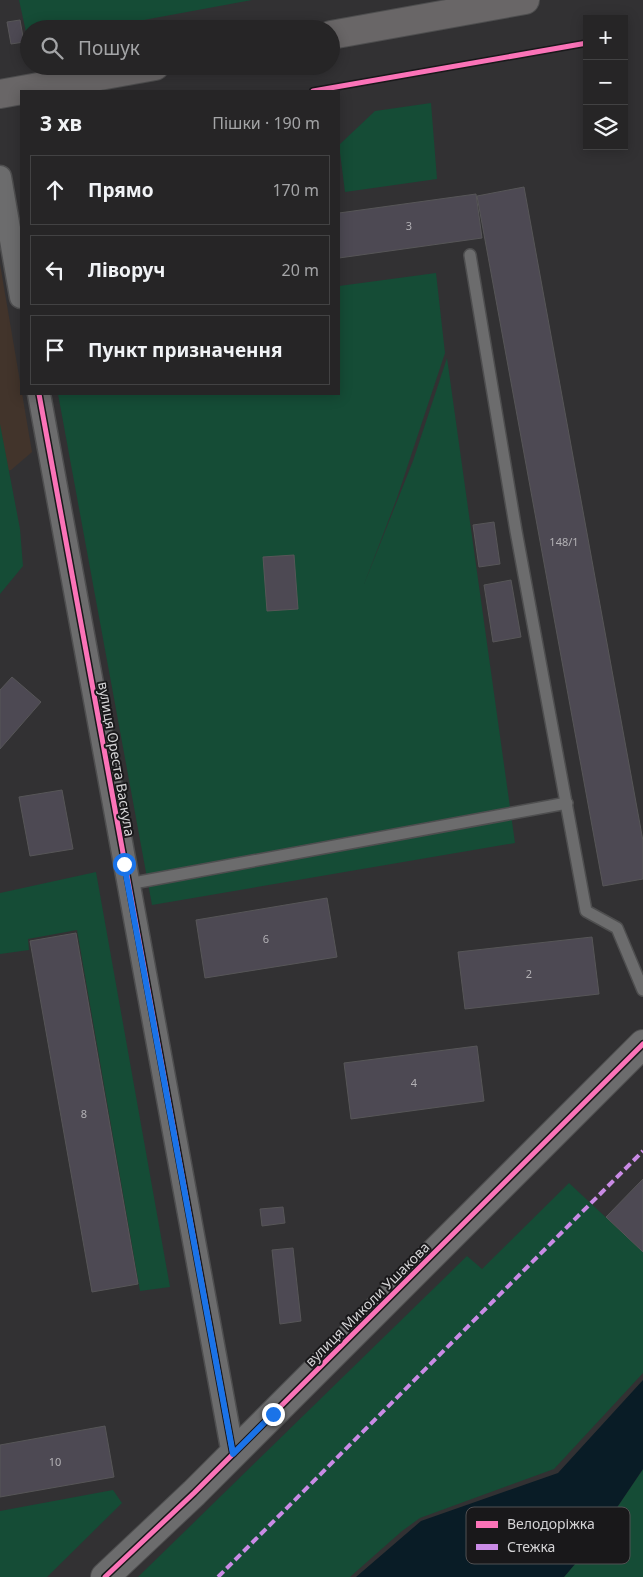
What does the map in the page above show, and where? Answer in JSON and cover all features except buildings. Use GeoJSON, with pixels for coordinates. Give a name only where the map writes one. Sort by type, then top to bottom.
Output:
{"type":"FeatureCollection","features":[{"type":"Feature","properties":{"kind":"main road"},"geometry":{"type":"LineString","coordinates":[[340,33],[525,0]]}},
{"type":"Feature","properties":{"kind":"main road"},"geometry":{"type":"LineString","coordinates":[[22,90],[105,75]]}},
{"type":"Feature","properties":{"kind":"main road"},"geometry":{"type":"LineString","coordinates":[[0,94],[20,90]]}},
{"type":"Feature","properties":{"kind":"street"},"geometry":{"type":"LineString","coordinates":[[0,177],[20,291]]}},
{"type":"Feature","properties":{"kind":"street","name":"вулиця Ореста Васкула"},"geometry":{"type":"LineString","coordinates":[[39,395],[233,1454]]}},
{"type":"Feature","properties":{"kind":"street","name":"вулиця Миколи Ушакова"},"geometry":{"type":"LineString","coordinates":[[105,1577],[233,1454],[643,1044]]}},
{"type":"Feature","properties":{"kind":"lane"},"geometry":{"type":"LineString","coordinates":[[470,255],[514,522],[586,910],[617,928],[643,990]]}},
{"type":"Feature","properties":{"kind":"lane"},"geometry":{"type":"LineString","coordinates":[[128,884],[566,803]]}},
{"type":"Feature","properties":{"kind":"shaded area"},"geometry":{"type":"Polygon","coordinates":[[[0,264],[20,382],[20,395],[22,395],[32,452],[11,470],[0,472],[0,264]]]}},
{"type":"Feature","properties":{"kind":"green space"},"geometry":{"type":"Polygon","coordinates":[[[19,0],[252,0],[144,20],[23,20],[19,0]]]}},
{"type":"Feature","properties":{"kind":"green space"},"geometry":{"type":"Polygon","coordinates":[[[431,103],[437,179],[345,192],[340,144],[375,111],[431,103]]]}},
{"type":"Feature","properties":{"kind":"green space"},"geometry":{"type":"Polygon","coordinates":[[[436,273],[445,353],[397,498],[363,587],[413,461],[447,358],[515,843],[152,905],[58,395],[340,395],[340,286],[436,273]]]}},
{"type":"Feature","properties":{"kind":"green space"},"geometry":{"type":"Polygon","coordinates":[[[0,424],[20,529],[23,566],[0,594],[0,424]]]}},
{"type":"Feature","properties":{"kind":"green space"},"geometry":{"type":"Polygon","coordinates":[[[96,872],[170,1287],[140,1291],[77,930],[28,939],[29,950],[0,954],[0,893],[96,872]]]}},
{"type":"Feature","properties":{"kind":"green space"},"geometry":{"type":"Polygon","coordinates":[[[569,1183],[643,1252],[643,1373],[554,1469],[420,1518],[402,1531],[350,1577],[138,1577],[467,1256],[482,1269],[569,1183]]]}},
{"type":"Feature","properties":{"kind":"green space"},"geometry":{"type":"Polygon","coordinates":[[[643,1469],[643,1577],[564,1577],[575,1564],[630,1564],[630,1507],[617,1507],[643,1469]]]}},
{"type":"Feature","properties":{"kind":"green space"},"geometry":{"type":"Polygon","coordinates":[[[113,1490],[122,1503],[47,1577],[0,1577],[0,1511],[113,1490]]]}},
{"type":"Feature","properties":{"kind":"water"},"geometry":{"type":"Polygon","coordinates":[[[643,1380],[643,1469],[617,1507],[466,1507],[466,1564],[575,1564],[564,1577],[356,1577],[421,1521],[558,1473],[643,1380]]]}},
{"type":"Feature","properties":{"kind":"marked path"},"geometry":{"type":"LineString","coordinates":[[218,1577],[643,1151]]}},
{"type":"Feature","properties":{"kind":"cycle path"},"geometry":{"type":"LineString","coordinates":[[319,90],[583,44]]}},
{"type":"Feature","properties":{"kind":"cycle path"},"geometry":{"type":"LineString","coordinates":[[39,395],[233,1454]]}},
{"type":"Feature","properties":{"kind":"cycle path"},"geometry":{"type":"LineString","coordinates":[[105,1577],[194,1493],[643,1044]]}},
{"type":"Feature","properties":{"kind":"route"},"geometry":{"type":"LineString","coordinates":[[124,864],[233,1454],[273,1414]]}}]}
